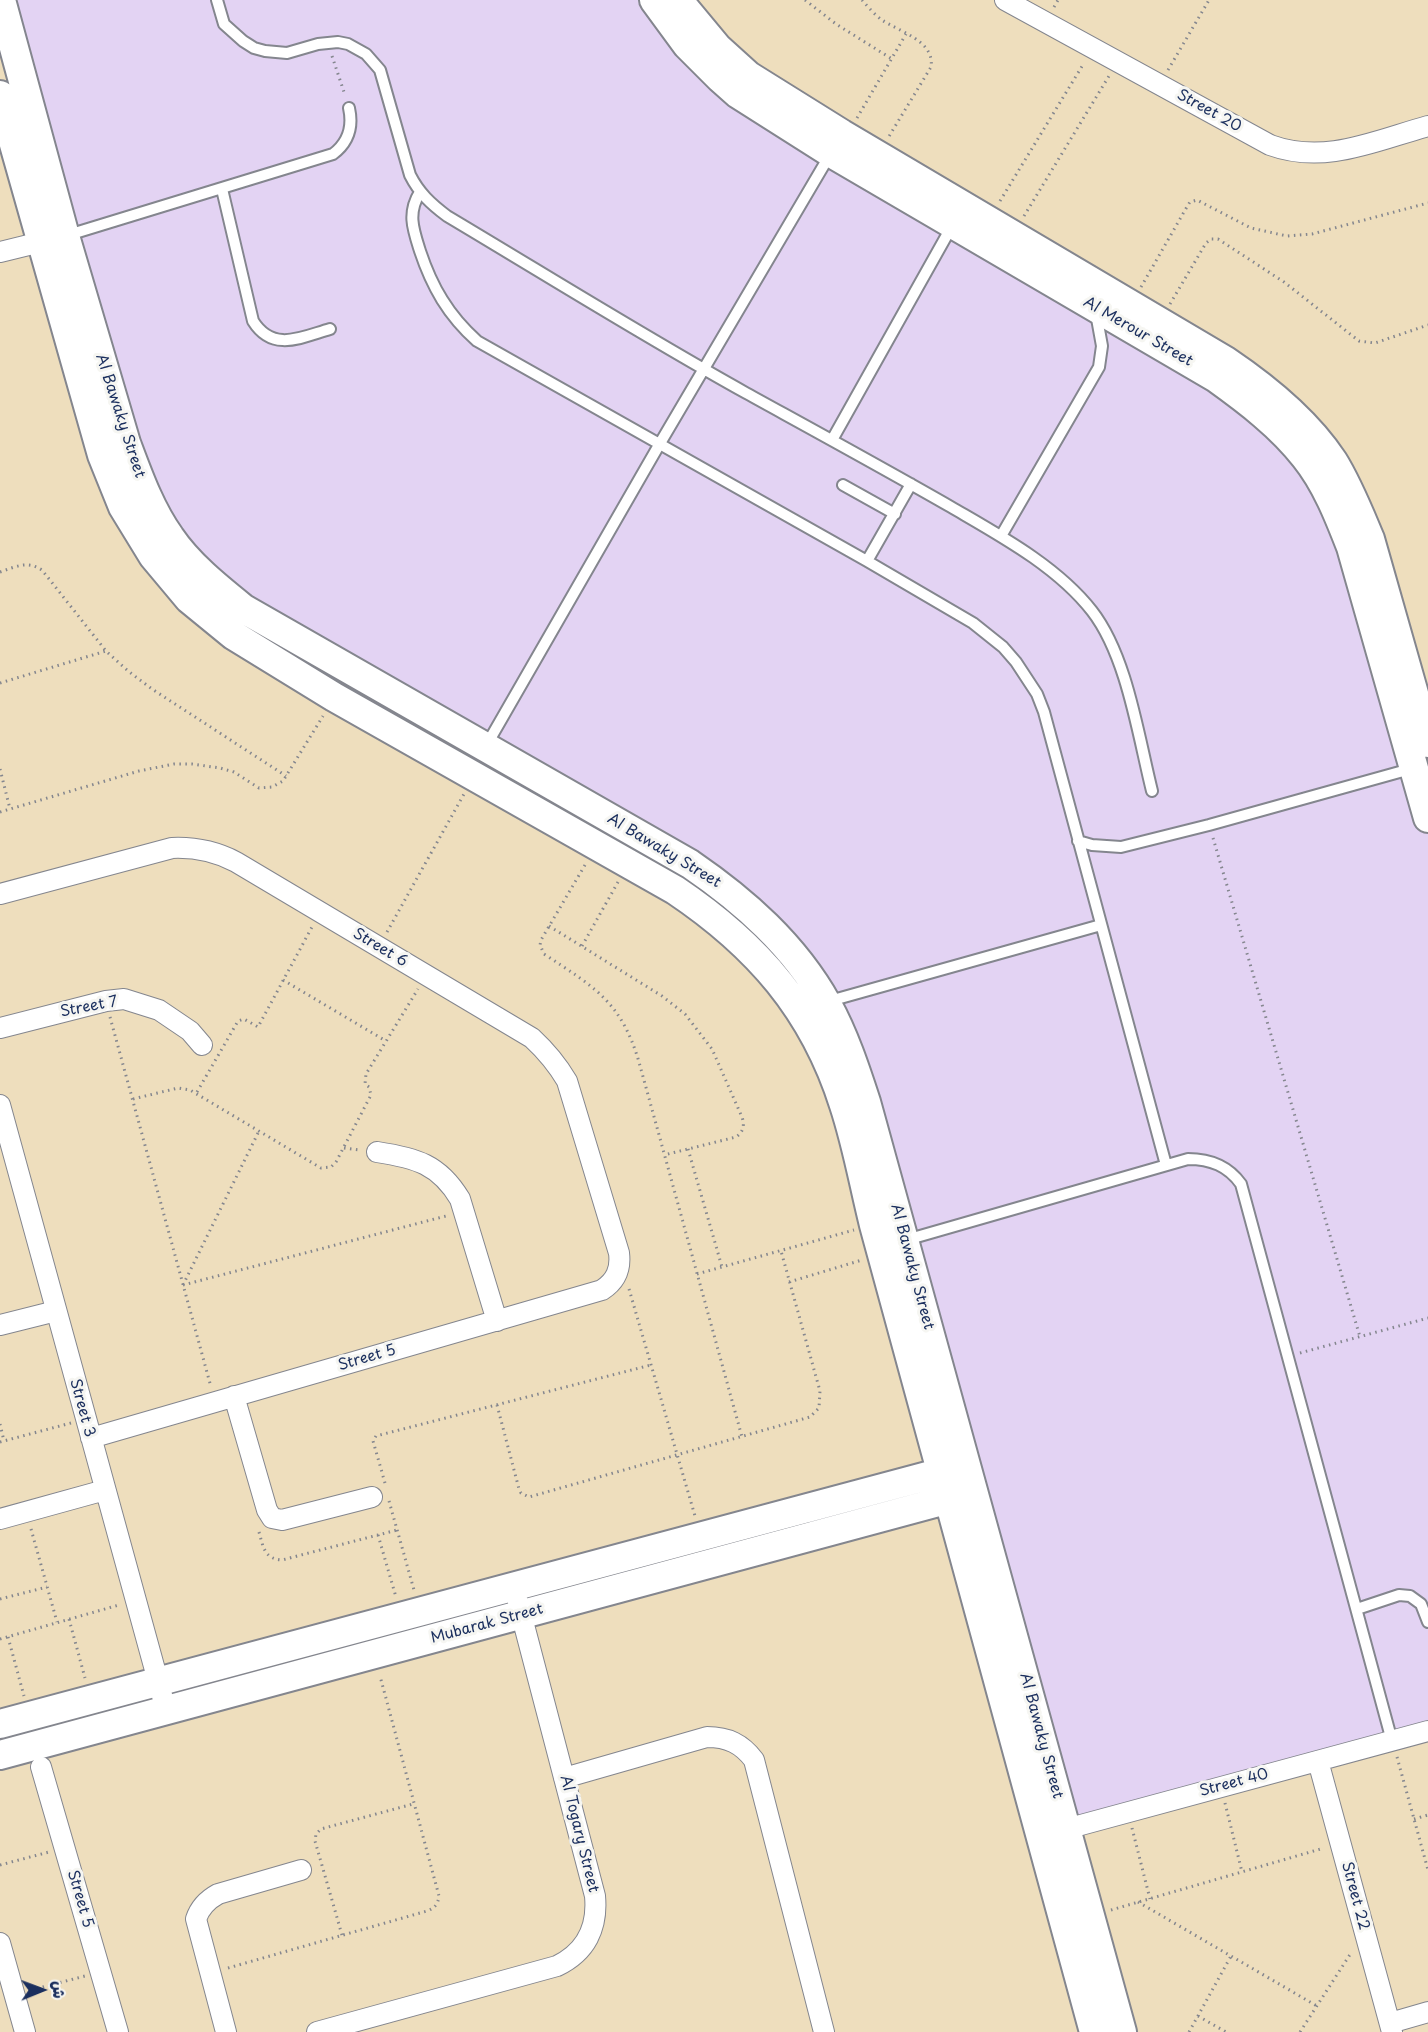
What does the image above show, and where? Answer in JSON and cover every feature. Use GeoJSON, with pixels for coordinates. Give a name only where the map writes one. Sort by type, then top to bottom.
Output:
{"type":"FeatureCollection","features":[{"type":"Feature","properties":{"kind":"street","name":"Al Bawaky Street"},"geometry":{"type":"LineString","coordinates":[[1,0],[102,455],[119,499],[137,532],[170,578],[211,618],[233,635],[334,697],[675,890],[708,912],[739,938],[792,998],[813,1032],[831,1068],[845,1106],[874,1225],[894,1247]]}},
{"type":"Feature","properties":{"kind":"street","name":"Al Merour Street"},"geometry":{"type":"LineString","coordinates":[[654,0],[687,45],[738,94],[840,141],[878,155],[1001,227],[1216,378],[1247,401],[1294,443],[1317,474],[1352,547],[1421,766],[1428,818]]}},
{"type":"Feature","properties":{"kind":"street","name":"Al Merour Street"},"geometry":{"type":"LineString","coordinates":[[678,0],[717,47],[749,76],[953,224],[1095,307],[1160,321],[1226,360],[1259,384],[1308,429],[1334,462],[1358,509],[1370,539],[1428,743]]}},
{"type":"Feature","properties":{"kind":"street","name":"Street 20"},"geometry":{"type":"LineString","coordinates":[[1005,0],[1270,145],[1293,152],[1331,153],[1428,126]]}},
{"type":"Feature","properties":{"kind":"street","name":"Al Bawaky Street"},"geometry":{"type":"LineString","coordinates":[[0,94],[138,476],[170,537],[217,587],[244,609],[690,864],[725,888],[788,948],[826,1002],[853,1060],[894,1247],[1053,1832],[1094,2032]]}},
{"type":"Feature","properties":{"kind":"street"},"geometry":{"type":"LineString","coordinates":[[0,252],[53,239]]}},
{"type":"Feature","properties":{"kind":"street","name":"Street 6"},"geometry":{"type":"LineString","coordinates":[[0,894],[159,850],[190,848],[224,855],[532,1038],[547,1052],[567,1081],[619,1253]]}},
{"type":"Feature","properties":{"kind":"street","name":"Street 7"},"geometry":{"type":"LineString","coordinates":[[0,1028],[106,1001],[124,999],[159,1010],[190,1031],[202,1045]]}},
{"type":"Feature","properties":{"kind":"street","name":"Street 3"},"geometry":{"type":"LineString","coordinates":[[0,1105],[166,1710]]}},
{"type":"Feature","properties":{"kind":"street"},"geometry":{"type":"LineString","coordinates":[[377,1152],[410,1157],[432,1167],[455,1190],[464,1211],[497,1321]]}},
{"type":"Feature","properties":{"kind":"street","name":"Street 5"},"geometry":{"type":"LineString","coordinates":[[88,1428],[215,1402],[602,1290],[616,1276],[620,1261],[619,1253]]}},
{"type":"Feature","properties":{"kind":"street"},"geometry":{"type":"LineString","coordinates":[[0,1325],[56,1311]]}},
{"type":"Feature","properties":{"kind":"street"},"geometry":{"type":"LineString","coordinates":[[234,1396],[267,1510],[272,1518],[282,1520],[372,1497]]}},
{"type":"Feature","properties":{"kind":"street","name":"Mubarak Street"},"geometry":{"type":"LineString","coordinates":[[0,1724],[954,1469]]}},
{"type":"Feature","properties":{"kind":"street"},"geometry":{"type":"LineString","coordinates":[[0,1519],[105,1490]]}},
{"type":"Feature","properties":{"kind":"street","name":"Mubarak Street"},"geometry":{"type":"LineString","coordinates":[[0,1755],[962,1496]]}},
{"type":"Feature","properties":{"kind":"street","name":"Al Togary Street"},"geometry":{"type":"LineString","coordinates":[[317,2032],[557,1966],[577,1953],[591,1933],[597,1908],[596,1896],[514,1587]]}},
{"type":"Feature","properties":{"kind":"street","name":"Street 40"},"geometry":{"type":"LineString","coordinates":[[1053,1832],[1428,1731]]}},
{"type":"Feature","properties":{"kind":"street"},"geometry":{"type":"LineString","coordinates":[[564,1778],[707,1737],[726,1738],[749,1753],[754,1760],[824,2032]]}},
{"type":"Feature","properties":{"kind":"street","name":"Street 22"},"geometry":{"type":"LineString","coordinates":[[1318,1761],[1391,2027]]}},
{"type":"Feature","properties":{"kind":"street","name":"Street 5"},"geometry":{"type":"LineString","coordinates":[[41,1767],[118,2032]]}},
{"type":"Feature","properties":{"kind":"street","name":"Al Bawaky Street"},"geometry":{"type":"LineString","coordinates":[[1053,1832],[1090,1916],[1122,2032]]}},
{"type":"Feature","properties":{"kind":"street"},"geometry":{"type":"LineString","coordinates":[[226,2032],[196,1919],[203,1905],[218,1894],[301,1870]]}},
{"type":"Feature","properties":{"kind":"street"},"geometry":{"type":"LineString","coordinates":[[0,1943],[25,2032]]}},
{"type":"Feature","properties":{"kind":"street"},"geometry":{"type":"LineString","coordinates":[[1391,2027],[1428,2012]]}},
{"type":"Feature","properties":{"kind":"lane"},"geometry":{"type":"LineString","coordinates":[[217,0],[224,24],[243,42],[254,48],[287,52],[328,42],[338,42],[366,54],[380,70],[410,175],[420,192],[447,216],[704,370],[1001,536],[1062,580],[1078,595],[1103,627],[1119,660],[1152,790]]}},
{"type":"Feature","properties":{"kind":"lane"},"geometry":{"type":"LineString","coordinates":[[53,239],[333,154],[340,149],[349,134],[351,117],[349,108]]}},
{"type":"Feature","properties":{"kind":"lane"},"geometry":{"type":"LineString","coordinates":[[486,746],[659,445],[840,141]]}},
{"type":"Feature","properties":{"kind":"lane"},"geometry":{"type":"LineString","coordinates":[[222,189],[251,313],[258,328],[271,339],[279,341],[288,341],[330,329]]}},
{"type":"Feature","properties":{"kind":"lane"},"geometry":{"type":"LineString","coordinates":[[420,192],[412,207],[411,224],[435,290],[465,330],[491,350],[867,561],[974,624],[1003,647],[1016,662],[1036,694],[1044,712],[1166,1165]]}},
{"type":"Feature","properties":{"kind":"lane"},"geometry":{"type":"LineString","coordinates":[[832,440],[953,224]]}},
{"type":"Feature","properties":{"kind":"lane"},"geometry":{"type":"LineString","coordinates":[[1001,536],[1099,367],[1102,346],[1095,307]]}},
{"type":"Feature","properties":{"kind":"lane"},"geometry":{"type":"LineString","coordinates":[[867,561],[911,484]]}},
{"type":"Feature","properties":{"kind":"lane"},"geometry":{"type":"LineString","coordinates":[[843,485],[894,514]]}},
{"type":"Feature","properties":{"kind":"lane"},"geometry":{"type":"LineString","coordinates":[[1078,841],[1099,846],[1121,847],[1421,766]]}},
{"type":"Feature","properties":{"kind":"lane"},"geometry":{"type":"LineString","coordinates":[[826,1002],[1101,925]]}},
{"type":"Feature","properties":{"kind":"lane"},"geometry":{"type":"LineString","coordinates":[[894,1247],[1188,1159],[1210,1161],[1229,1170],[1242,1184],[1392,1741]]}},
{"type":"Feature","properties":{"kind":"lane"},"geometry":{"type":"LineString","coordinates":[[1357,1609],[1405,1595],[1421,1604],[1428,1622]]}},
{"type":"Feature","properties":{"kind":"path"},"geometry":{"type":"LineString","coordinates":[[805,0],[836,24],[892,59]]}},
{"type":"Feature","properties":{"kind":"path"},"geometry":{"type":"LineString","coordinates":[[862,0],[882,20],[924,45],[931,56],[931,67],[878,155]]}},
{"type":"Feature","properties":{"kind":"path"},"geometry":{"type":"LineString","coordinates":[[1159,84],[1209,0]]}},
{"type":"Feature","properties":{"kind":"path"},"geometry":{"type":"LineString","coordinates":[[840,141],[906,34]]}},
{"type":"Feature","properties":{"kind":"path"},"geometry":{"type":"LineString","coordinates":[[328,42],[349,108]]}},
{"type":"Feature","properties":{"kind":"path"},"geometry":{"type":"LineString","coordinates":[[1001,227],[1093,48]]}},
{"type":"Feature","properties":{"kind":"path"},"geometry":{"type":"LineString","coordinates":[[1001,227],[1118,62]]}},
{"type":"Feature","properties":{"kind":"path"},"geometry":{"type":"LineString","coordinates":[[1127,314],[1188,205],[1193,200],[1251,228],[1287,236],[1312,234],[1428,203]]}},
{"type":"Feature","properties":{"kind":"path"},"geometry":{"type":"LineString","coordinates":[[1160,321],[1206,243],[1214,238],[1284,282],[1359,341],[1375,343],[1428,325]]}},
{"type":"Feature","properties":{"kind":"path"},"geometry":{"type":"LineString","coordinates":[[0,572],[23,564],[30,564],[42,570],[106,651],[128,671],[286,776]]}},
{"type":"Feature","properties":{"kind":"path"},"geometry":{"type":"LineString","coordinates":[[0,683],[106,651]]}},
{"type":"Feature","properties":{"kind":"path"},"geometry":{"type":"LineString","coordinates":[[0,812],[165,765],[192,764],[220,768],[234,772],[259,788],[272,787],[283,781],[334,697]]}},
{"type":"Feature","properties":{"kind":"path"},"geometry":{"type":"LineString","coordinates":[[0,770],[10,809]]}},
{"type":"Feature","properties":{"kind":"path"},"geometry":{"type":"LineString","coordinates":[[378,947],[474,777]]}},
{"type":"Feature","properties":{"kind":"path"},"geometry":{"type":"LineString","coordinates":[[1209,825],[1360,1337]]}},
{"type":"Feature","properties":{"kind":"path"},"geometry":{"type":"LineString","coordinates":[[596,846],[540,945],[544,954],[596,988],[615,1011],[630,1036],[742,1437]]}},
{"type":"Feature","properties":{"kind":"path"},"geometry":{"type":"LineString","coordinates":[[582,946],[629,864]]}},
{"type":"Feature","properties":{"kind":"path"},"geometry":{"type":"LineString","coordinates":[[196,1093],[238,1021],[244,1019],[258,1027],[321,912]]}},
{"type":"Feature","properties":{"kind":"path"},"geometry":{"type":"LineString","coordinates":[[549,926],[674,1004],[695,1024],[712,1048],[742,1117],[743,1128],[736,1137],[664,1155]]}},
{"type":"Feature","properties":{"kind":"path"},"geometry":{"type":"LineString","coordinates":[[133,1099],[178,1088],[196,1093],[321,1168],[332,1167],[369,1099],[371,1091],[365,1084],[366,1074],[426,975]]}},
{"type":"Feature","properties":{"kind":"path"},"geometry":{"type":"LineString","coordinates":[[283,980],[386,1041]]}},
{"type":"Feature","properties":{"kind":"path"},"geometry":{"type":"LineString","coordinates":[[106,1001],[215,1402]]}},
{"type":"Feature","properties":{"kind":"path"},"geometry":{"type":"LineString","coordinates":[[183,1285],[260,1131]]}},
{"type":"Feature","properties":{"kind":"path"},"geometry":{"type":"LineString","coordinates":[[688,1149],[722,1267]]}},
{"type":"Feature","properties":{"kind":"path"},"geometry":{"type":"LineString","coordinates":[[183,1285],[464,1211]]}},
{"type":"Feature","properties":{"kind":"path"},"geometry":{"type":"LineString","coordinates":[[697,1274],[874,1225]]}},
{"type":"Feature","properties":{"kind":"path"},"geometry":{"type":"LineString","coordinates":[[789,1282],[894,1247]]}},
{"type":"Feature","properties":{"kind":"path"},"geometry":{"type":"LineString","coordinates":[[497,1405],[519,1489],[521,1493],[529,1497],[810,1417],[821,1403],[820,1391],[781,1251]]}},
{"type":"Feature","properties":{"kind":"path"},"geometry":{"type":"LineString","coordinates":[[628,1287],[701,1537]]}},
{"type":"Feature","properties":{"kind":"path"},"geometry":{"type":"LineString","coordinates":[[1287,1357],[1428,1318]]}},
{"type":"Feature","properties":{"kind":"path"},"geometry":{"type":"LineString","coordinates":[[411,1614],[373,1439],[376,1436],[651,1365]]}},
{"type":"Feature","properties":{"kind":"path"},"geometry":{"type":"LineString","coordinates":[[0,1424],[2,1442],[88,1428]]}},
{"type":"Feature","properties":{"kind":"path"},"geometry":{"type":"LineString","coordinates":[[26,1512],[57,1622]]}},
{"type":"Feature","properties":{"kind":"path"},"geometry":{"type":"LineString","coordinates":[[378,1535],[411,1614]]}},
{"type":"Feature","properties":{"kind":"path"},"geometry":{"type":"LineString","coordinates":[[0,1599],[47,1587]]}},
{"type":"Feature","properties":{"kind":"path"},"geometry":{"type":"LineString","coordinates":[[0,1639],[135,1600]]}},
{"type":"Feature","properties":{"kind":"path"},"geometry":{"type":"LineString","coordinates":[[69,1619],[91,1700]]}},
{"type":"Feature","properties":{"kind":"path"},"geometry":{"type":"LineString","coordinates":[[8,1637],[29,1716]]}},
{"type":"Feature","properties":{"kind":"path"},"geometry":{"type":"LineString","coordinates":[[210,1973],[427,1911],[436,1905],[439,1896],[374,1654]]}},
{"type":"Feature","properties":{"kind":"path"},"geometry":{"type":"LineString","coordinates":[[1392,1741],[1428,1870]]}},
{"type":"Feature","properties":{"kind":"path"},"geometry":{"type":"LineString","coordinates":[[1221,1787],[1242,1872]]}},
{"type":"Feature","properties":{"kind":"path"},"geometry":{"type":"LineString","coordinates":[[342,1935],[315,1841],[316,1834],[321,1829],[414,1804]]}},
{"type":"Feature","properties":{"kind":"path"},"geometry":{"type":"LineString","coordinates":[[1128,1812],[1150,1899]]}},
{"type":"Feature","properties":{"kind":"path"},"geometry":{"type":"LineString","coordinates":[[1414,1819],[1428,1815]]}},
{"type":"Feature","properties":{"kind":"path"},"geometry":{"type":"LineString","coordinates":[[1090,1916],[1340,1844]]}},
{"type":"Feature","properties":{"kind":"path"},"geometry":{"type":"LineString","coordinates":[[0,1865],[65,1848]]}},
{"type":"Feature","properties":{"kind":"path"},"geometry":{"type":"LineString","coordinates":[[1138,1902],[1317,2006]]}},
{"type":"Feature","properties":{"kind":"path"},"geometry":{"type":"LineString","coordinates":[[1300,2032],[1364,1932]]}},
{"type":"Feature","properties":{"kind":"path"},"geometry":{"type":"LineString","coordinates":[[1189,2032],[1231,1956]]}},
{"type":"Feature","properties":{"kind":"path"},"geometry":{"type":"LineString","coordinates":[[14,1995],[101,1972]]}},
{"type":"Feature","properties":{"kind":"path"},"geometry":{"type":"LineString","coordinates":[[1198,2016],[1226,2032]]}},
{"type":"Feature","properties":{"kind":"shaded area"},"geometry":{"type":"Polygon","coordinates":[[[0,0],[665,0],[690,34],[1288,422],[1428,777],[1428,1722],[1050,1823],[807,994],[764,940],[710,894],[252,632],[178,569],[0,0]]]}}]}
